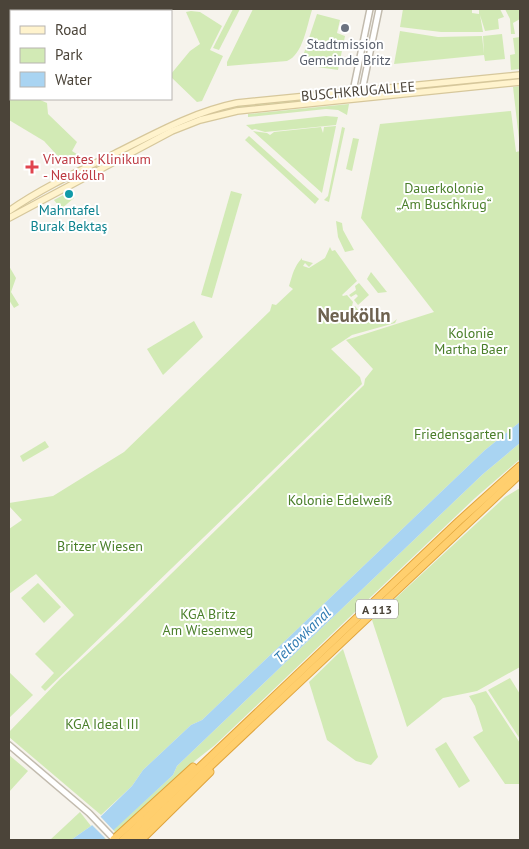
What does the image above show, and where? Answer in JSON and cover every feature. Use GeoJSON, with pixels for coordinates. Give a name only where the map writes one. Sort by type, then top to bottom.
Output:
{"type":"FeatureCollection","features":[{"type":"Feature","properties":{"kind":"highway","name":"A 113"},"geometry":{"type":"LineString","coordinates":[[123,840],[417,560],[520,466]]}},
{"type":"Feature","properties":{"kind":"highway","name":"A 113"},"geometry":{"type":"LineString","coordinates":[[132,840],[520,474]]}},
{"type":"Feature","properties":{"kind":"highway"},"geometry":{"type":"LineString","coordinates":[[141,840],[192,792],[221,761],[223,755]]}},
{"type":"Feature","properties":{"kind":"highway"},"geometry":{"type":"LineString","coordinates":[[113,839],[182,776],[194,766],[201,765]]}},
{"type":"Feature","properties":{"kind":"main road","name":"BUSCHKRUGALLEE"},"geometry":{"type":"LineString","coordinates":[[9,211],[66,176],[197,113],[237,102],[520,74]]}},
{"type":"Feature","properties":{"kind":"main road"},"geometry":{"type":"LineString","coordinates":[[510,76],[510,83]]}},
{"type":"Feature","properties":{"kind":"main road","name":"BUSCHKRUGALLEE"},"geometry":{"type":"LineString","coordinates":[[9,218],[172,132],[200,120],[237,111],[520,82]]}},
{"type":"Feature","properties":{"kind":"street"},"geometry":{"type":"LineString","coordinates":[[353,92],[370,9]]}},
{"type":"Feature","properties":{"kind":"street"},"geometry":{"type":"LineString","coordinates":[[362,91],[379,9]]}},
{"type":"Feature","properties":{"kind":"street"},"geometry":{"type":"LineString","coordinates":[[9,745],[93,817],[113,839]]}},
{"type":"Feature","properties":{"kind":"green space"},"geometry":{"type":"Polygon","coordinates":[[[233,9],[240,9],[219,50],[213,48],[233,9]]]}},
{"type":"Feature","properties":{"kind":"green space"},"geometry":{"type":"Polygon","coordinates":[[[253,9],[312,10],[301,46],[297,53],[287,61],[227,66],[227,62],[253,9]]]}},
{"type":"Feature","properties":{"kind":"green space"},"geometry":{"type":"Polygon","coordinates":[[[403,9],[472,9],[472,13],[479,14],[479,9],[500,9],[504,17],[498,19],[499,29],[485,31],[480,15],[483,32],[441,32],[400,27],[403,9]]]}},
{"type":"Feature","properties":{"kind":"green space"},"geometry":{"type":"Polygon","coordinates":[[[505,9],[520,9],[520,19],[513,23],[515,34],[511,34],[510,19],[505,9]]]}},
{"type":"Feature","properties":{"kind":"green space"},"geometry":{"type":"Polygon","coordinates":[[[186,12],[200,12],[222,26],[210,50],[223,56],[202,101],[197,102],[172,78],[172,73],[190,51],[200,44],[186,12]]]}},
{"type":"Feature","properties":{"kind":"green space"},"geometry":{"type":"Polygon","coordinates":[[[317,14],[340,20],[337,33],[345,36],[338,70],[304,65],[303,56],[317,14]]]}},
{"type":"Feature","properties":{"kind":"green space"},"geometry":{"type":"Polygon","coordinates":[[[400,31],[438,37],[482,36],[484,54],[483,36],[502,34],[505,59],[485,61],[484,55],[394,64],[400,31]]]}},
{"type":"Feature","properties":{"kind":"green space"},"geometry":{"type":"Polygon","coordinates":[[[520,37],[520,69],[511,70],[510,55],[515,54],[513,38],[520,37]]]}},
{"type":"Feature","properties":{"kind":"green space"},"geometry":{"type":"Polygon","coordinates":[[[506,78],[506,81],[369,95],[369,93],[506,78]]]}},
{"type":"Feature","properties":{"kind":"green space"},"geometry":{"type":"Polygon","coordinates":[[[520,86],[520,148],[513,87],[520,86]]]}},
{"type":"Feature","properties":{"kind":"green space"},"geometry":{"type":"Polygon","coordinates":[[[10,94],[10,100],[40,100],[47,103],[48,114],[77,142],[72,151],[83,158],[66,165],[44,141],[9,120],[10,94]]]}},
{"type":"Feature","properties":{"kind":"green space"},"geometry":{"type":"Polygon","coordinates":[[[348,94],[348,96],[236,109],[205,116],[204,114],[238,106],[348,94]]]}},
{"type":"Feature","properties":{"kind":"green space"},"geometry":{"type":"Polygon","coordinates":[[[349,104],[347,115],[338,110],[326,109],[248,117],[248,114],[349,104]]]}},
{"type":"Feature","properties":{"kind":"green space"},"geometry":{"type":"Polygon","coordinates":[[[511,111],[516,152],[520,151],[520,422],[485,450],[202,720],[191,725],[143,770],[132,786],[101,815],[9,737],[9,732],[60,679],[123,621],[364,385],[365,379],[373,369],[346,340],[434,312],[361,218],[380,124],[511,111]]]}},
{"type":"Feature","properties":{"kind":"green space"},"geometry":{"type":"Polygon","coordinates":[[[326,116],[338,117],[336,125],[265,132],[252,130],[246,125],[326,116]]]}},
{"type":"Feature","properties":{"kind":"green space"},"geometry":{"type":"Polygon","coordinates":[[[336,126],[322,193],[253,131],[270,135],[274,132],[321,127],[323,133],[324,127],[336,126]]]}},
{"type":"Feature","properties":{"kind":"green space"},"geometry":{"type":"Polygon","coordinates":[[[342,127],[345,128],[329,202],[324,200],[328,196],[342,127]]]}},
{"type":"Feature","properties":{"kind":"green space"},"geometry":{"type":"Polygon","coordinates":[[[249,136],[319,199],[315,204],[245,140],[249,136]]]}},
{"type":"Feature","properties":{"kind":"green space"},"geometry":{"type":"Polygon","coordinates":[[[353,138],[359,139],[352,171],[346,169],[353,138]]]}},
{"type":"Feature","properties":{"kind":"green space"},"geometry":{"type":"Polygon","coordinates":[[[231,191],[242,194],[212,298],[201,295],[231,191]]]}},
{"type":"Feature","properties":{"kind":"green space"},"geometry":{"type":"Polygon","coordinates":[[[69,192],[73,193],[74,198],[61,209],[54,200],[69,192]]]}},
{"type":"Feature","properties":{"kind":"green space"},"geometry":{"type":"Polygon","coordinates":[[[336,221],[342,223],[343,230],[354,250],[345,252],[338,237],[336,221]]]}},
{"type":"Feature","properties":{"kind":"green space","name":"Britzer Wiesen"},"geometry":{"type":"Polygon","coordinates":[[[330,247],[332,251],[335,250],[357,281],[342,295],[347,295],[353,302],[352,306],[355,306],[366,318],[375,323],[379,324],[390,321],[392,323],[397,319],[395,323],[352,335],[331,349],[360,377],[362,384],[45,691],[41,687],[54,673],[35,654],[74,615],[36,574],[9,594],[9,529],[22,520],[9,506],[9,503],[53,496],[124,452],[270,311],[272,304],[276,305],[293,289],[289,286],[295,267],[302,258],[302,260],[313,263],[309,267],[305,263],[303,266],[309,268],[325,258],[330,247]]]}},
{"type":"Feature","properties":{"kind":"green space"},"geometry":{"type":"Polygon","coordinates":[[[9,266],[16,278],[11,292],[19,305],[14,308],[9,300],[9,266]]]}},
{"type":"Feature","properties":{"kind":"green space"},"geometry":{"type":"Polygon","coordinates":[[[371,272],[387,292],[378,293],[367,279],[371,272]]]}},
{"type":"Feature","properties":{"kind":"green space"},"geometry":{"type":"Polygon","coordinates":[[[359,283],[369,295],[358,305],[354,300],[358,296],[356,294],[351,297],[349,295],[356,290],[355,286],[359,283]]]}},
{"type":"Feature","properties":{"kind":"green space"},"geometry":{"type":"Polygon","coordinates":[[[194,321],[203,337],[163,375],[147,349],[194,321]]]}},
{"type":"Feature","properties":{"kind":"green space"},"geometry":{"type":"Polygon","coordinates":[[[45,441],[49,447],[23,462],[20,456],[45,441]]]}},
{"type":"Feature","properties":{"kind":"green space"},"geometry":{"type":"Polygon","coordinates":[[[520,443],[520,459],[475,498],[215,745],[196,760],[111,840],[102,840],[173,775],[177,766],[483,474],[520,443]]]}},
{"type":"Feature","properties":{"kind":"green space"},"geometry":{"type":"Polygon","coordinates":[[[520,488],[520,667],[477,691],[443,698],[407,727],[372,620],[505,497],[520,488]]]}},
{"type":"Feature","properties":{"kind":"green space"},"geometry":{"type":"Polygon","coordinates":[[[38,583],[61,607],[44,623],[21,598],[38,583]]]}},
{"type":"Feature","properties":{"kind":"green space"},"geometry":{"type":"Polygon","coordinates":[[[343,649],[378,757],[371,765],[356,761],[327,740],[309,682],[343,649]]]}},
{"type":"Feature","properties":{"kind":"green space"},"geometry":{"type":"Polygon","coordinates":[[[9,672],[33,695],[9,718],[9,672]]]}},
{"type":"Feature","properties":{"kind":"green space"},"geometry":{"type":"Polygon","coordinates":[[[510,678],[520,694],[520,739],[488,690],[510,678]]]}},
{"type":"Feature","properties":{"kind":"green space"},"geometry":{"type":"Polygon","coordinates":[[[486,691],[520,743],[520,784],[505,784],[473,737],[483,731],[475,706],[469,696],[486,691]]]}},
{"type":"Feature","properties":{"kind":"green space"},"geometry":{"type":"Polygon","coordinates":[[[446,742],[470,781],[459,788],[435,749],[446,742]]]}},
{"type":"Feature","properties":{"kind":"green space"},"geometry":{"type":"Polygon","coordinates":[[[9,755],[28,771],[9,792],[9,755]]]}},
{"type":"Feature","properties":{"kind":"green space"},"geometry":{"type":"Polygon","coordinates":[[[80,812],[91,826],[71,840],[50,840],[80,812]]]}},
{"type":"Feature","properties":{"kind":"water","name":"Teltowkanal"},"geometry":{"type":"Polygon","coordinates":[[[520,422],[520,443],[483,474],[177,766],[173,775],[103,840],[71,840],[91,826],[132,786],[143,770],[191,725],[202,720],[485,450],[520,422]]]}},
{"type":"Feature","properties":{"kind":"pier"},"geometry":{"type":"Polygon","coordinates":[[[98,814],[115,832],[107,840],[90,823],[98,814]]]}},
{"type":"Feature","properties":{"kind":"place","name":"Stadtmission Gemeinde Britz"},"geometry":{"type":"Point","coordinates":[345,28]}},
{"type":"Feature","properties":{"kind":"place","name":"Vivantes Klinikum - Neukölln"},"geometry":{"type":"Point","coordinates":[32,167]}},
{"type":"Feature","properties":{"kind":"place","name":"Mahntafel Burak Bektaş"},"geometry":{"type":"Point","coordinates":[69,194]}},
{"type":"Feature","properties":{"kind":"district","name":"Neukölln"},"geometry":{"type":"Point","coordinates":[354,315]}},
{"type":"Feature","properties":{"kind":"park label","name":"Dauerkolonie „Am Buschkrug“"},"geometry":{"type":"Point","coordinates":[444,196]}},
{"type":"Feature","properties":{"kind":"park label","name":"Kolonie Martha Baer"},"geometry":{"type":"Point","coordinates":[471,342]}},
{"type":"Feature","properties":{"kind":"park label","name":"Friedensgarten I"},"geometry":{"type":"Point","coordinates":[463,434]}},
{"type":"Feature","properties":{"kind":"park label","name":"Kolonie Edelweiß"},"geometry":{"type":"Point","coordinates":[340,500]}},
{"type":"Feature","properties":{"kind":"park label","name":"KGA Britz Am Wiesenweg"},"geometry":{"type":"Point","coordinates":[208,622]}},
{"type":"Feature","properties":{"kind":"park label","name":"KGA Ideal III"},"geometry":{"type":"Point","coordinates":[102,724]}}]}
